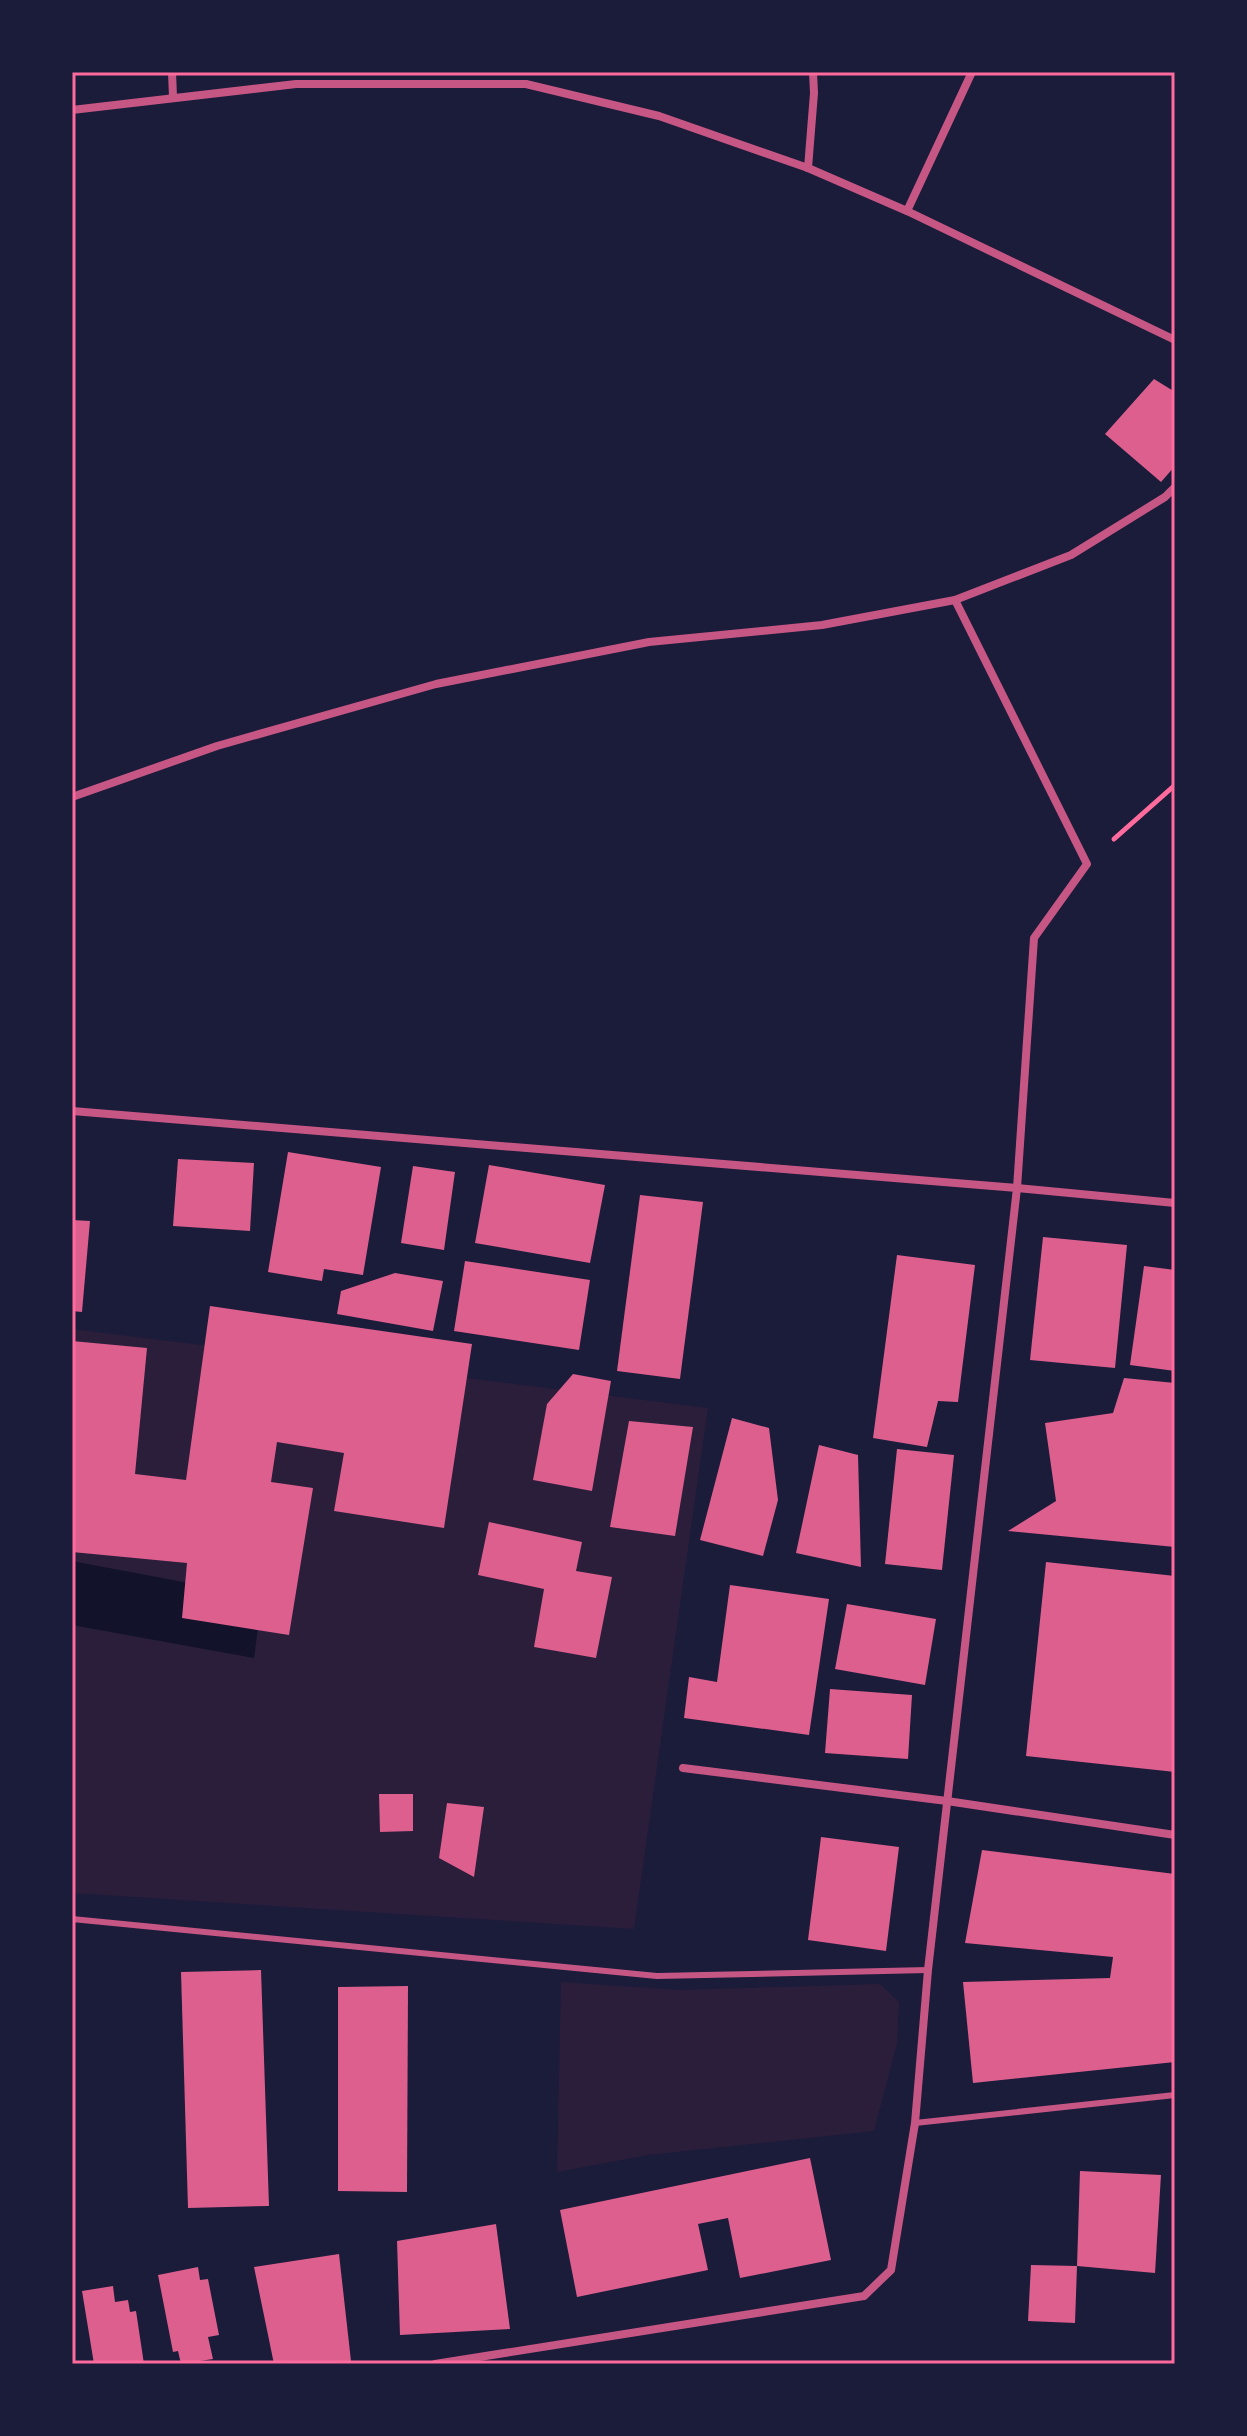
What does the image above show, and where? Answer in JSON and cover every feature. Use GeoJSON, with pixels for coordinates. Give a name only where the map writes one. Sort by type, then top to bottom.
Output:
{"type":"FeatureCollection","features":[{"type":"Feature","properties":{"kind":"street"},"geometry":{"type":"LineString","coordinates":[[172,72],[173,97]]}},
{"type":"Feature","properties":{"kind":"street"},"geometry":{"type":"LineString","coordinates":[[808,168],[813,72]]}},
{"type":"Feature","properties":{"kind":"street"},"geometry":{"type":"LineString","coordinates":[[907,211],[972,72]]}},
{"type":"Feature","properties":{"kind":"street"},"geometry":{"type":"LineString","coordinates":[[72,110],[296,84],[526,84],[659,116],[808,168],[907,211],[1175,340]]}},
{"type":"Feature","properties":{"kind":"street"},"geometry":{"type":"LineString","coordinates":[[72,797],[217,746],[436,684],[649,642],[822,625],[955,600],[1071,555],[1165,497],[1175,487]]}},
{"type":"Feature","properties":{"kind":"street"},"geometry":{"type":"LineString","coordinates":[[435,2364],[864,2296],[891,2270],[915,2123],[928,1970],[1017,1188],[1034,938],[1087,864],[955,600]]}},
{"type":"Feature","properties":{"kind":"street"},"geometry":{"type":"LineString","coordinates":[[72,1111],[1175,1203]]}},
{"type":"Feature","properties":{"kind":"street"},"geometry":{"type":"LineString","coordinates":[[683,1768],[947,1801],[1175,1835]]}},
{"type":"Feature","properties":{"kind":"lane"},"geometry":{"type":"LineString","coordinates":[[72,1919],[657,1976],[928,1970]]}},
{"type":"Feature","properties":{"kind":"lane"},"geometry":{"type":"LineString","coordinates":[[915,2123],[1175,2095]]}},
{"type":"Feature","properties":{"kind":"path"},"geometry":{"type":"LineString","coordinates":[[1087,864],[1175,785]]}},
{"type":"Feature","properties":{"kind":"shaded area"},"geometry":{"type":"Polygon","coordinates":[[[72,1329],[708,1408],[634,1929],[72,1893],[72,1329]]]}},
{"type":"Feature","properties":{"kind":"shaded area"},"geometry":{"type":"Polygon","coordinates":[[[72,1561],[262,1597],[254,1658],[72,1625],[72,1561]]]}},
{"type":"Feature","properties":{"kind":"shaded area"},"geometry":{"type":"Polygon","coordinates":[[[561,1982],[679,1990],[880,1984],[899,2002],[897,2044],[874,2131],[648,2155],[557,2172],[561,1982]]]}},
{"type":"Feature","properties":{"kind":"building"},"geometry":{"type":"Polygon","coordinates":[[[1154,379],[1175,392],[1175,466],[1161,482],[1105,434],[1154,379]]]}},
{"type":"Feature","properties":{"kind":"building"},"geometry":{"type":"Polygon","coordinates":[[[288,1152],[381,1167],[363,1275],[324,1269],[322,1281],[268,1272],[288,1152]]]}},
{"type":"Feature","properties":{"kind":"building"},"geometry":{"type":"Polygon","coordinates":[[[178,1159],[254,1163],[250,1231],[173,1226],[178,1159]]]}},
{"type":"Feature","properties":{"kind":"building"},"geometry":{"type":"Polygon","coordinates":[[[489,1165],[605,1185],[590,1263],[475,1243],[489,1165]]]}},
{"type":"Feature","properties":{"kind":"building"},"geometry":{"type":"Polygon","coordinates":[[[413,1166],[455,1172],[444,1250],[401,1243],[413,1166]]]}},
{"type":"Feature","properties":{"kind":"building"},"geometry":{"type":"Polygon","coordinates":[[[640,1195],[703,1202],[680,1379],[617,1371],[640,1195]]]}},
{"type":"Feature","properties":{"kind":"building"},"geometry":{"type":"Polygon","coordinates":[[[72,1220],[90,1221],[82,1312],[72,1311],[72,1220]]]}},
{"type":"Feature","properties":{"kind":"building"},"geometry":{"type":"Polygon","coordinates":[[[1043,1237],[1127,1245],[1115,1368],[1030,1360],[1043,1237]]]}},
{"type":"Feature","properties":{"kind":"building"},"geometry":{"type":"Polygon","coordinates":[[[897,1255],[975,1265],[958,1402],[938,1401],[927,1447],[873,1438],[897,1255]]]}},
{"type":"Feature","properties":{"kind":"building"},"geometry":{"type":"Polygon","coordinates":[[[465,1261],[590,1280],[579,1350],[454,1331],[465,1261]]]}},
{"type":"Feature","properties":{"kind":"building"},"geometry":{"type":"Polygon","coordinates":[[[1144,1266],[1175,1270],[1175,1371],[1130,1365],[1144,1266]]]}},
{"type":"Feature","properties":{"kind":"building"},"geometry":{"type":"Polygon","coordinates":[[[395,1273],[443,1281],[433,1331],[337,1314],[341,1291],[395,1273]]]}},
{"type":"Feature","properties":{"kind":"building"},"geometry":{"type":"Polygon","coordinates":[[[210,1306],[472,1344],[444,1528],[334,1511],[344,1453],[277,1442],[271,1482],[313,1488],[289,1635],[182,1618],[187,1563],[72,1552],[72,1341],[147,1348],[135,1474],[186,1480],[210,1306]]]}},
{"type":"Feature","properties":{"kind":"building"},"geometry":{"type":"Polygon","coordinates":[[[573,1374],[611,1381],[592,1491],[533,1480],[547,1404],[573,1374]]]}},
{"type":"Feature","properties":{"kind":"building"},"geometry":{"type":"Polygon","coordinates":[[[1124,1378],[1175,1383],[1175,1547],[1008,1531],[1056,1501],[1045,1423],[1113,1413],[1124,1378]]]}},
{"type":"Feature","properties":{"kind":"building"},"geometry":{"type":"Polygon","coordinates":[[[732,1418],[769,1428],[778,1500],[763,1556],[700,1540],[732,1418]]]}},
{"type":"Feature","properties":{"kind":"building"},"geometry":{"type":"Polygon","coordinates":[[[629,1421],[693,1427],[675,1536],[610,1527],[629,1421]]]}},
{"type":"Feature","properties":{"kind":"building"},"geometry":{"type":"Polygon","coordinates":[[[819,1445],[858,1455],[861,1567],[796,1553],[819,1445]]]}},
{"type":"Feature","properties":{"kind":"building"},"geometry":{"type":"Polygon","coordinates":[[[897,1449],[954,1455],[942,1570],[885,1564],[897,1449]]]}},
{"type":"Feature","properties":{"kind":"building"},"geometry":{"type":"Polygon","coordinates":[[[489,1522],[582,1542],[576,1571],[612,1577],[596,1658],[534,1647],[544,1589],[478,1575],[489,1522]]]}},
{"type":"Feature","properties":{"kind":"building"},"geometry":{"type":"Polygon","coordinates":[[[1046,1562],[1175,1576],[1175,1772],[1026,1756],[1046,1562]]]}},
{"type":"Feature","properties":{"kind":"building"},"geometry":{"type":"Polygon","coordinates":[[[730,1585],[829,1599],[809,1735],[684,1718],[689,1677],[717,1682],[730,1585]]]}},
{"type":"Feature","properties":{"kind":"building"},"geometry":{"type":"Polygon","coordinates":[[[847,1604],[936,1619],[925,1685],[835,1669],[847,1604]]]}},
{"type":"Feature","properties":{"kind":"building"},"geometry":{"type":"Polygon","coordinates":[[[830,1689],[912,1695],[908,1759],[825,1753],[830,1689]]]}},
{"type":"Feature","properties":{"kind":"building"},"geometry":{"type":"Polygon","coordinates":[[[379,1794],[413,1794],[413,1831],[380,1832],[379,1794]]]}},
{"type":"Feature","properties":{"kind":"building"},"geometry":{"type":"Polygon","coordinates":[[[447,1803],[484,1807],[474,1877],[439,1858],[447,1803]]]}},
{"type":"Feature","properties":{"kind":"building"},"geometry":{"type":"Polygon","coordinates":[[[821,1837],[899,1847],[886,1951],[808,1940],[821,1837]]]}},
{"type":"Feature","properties":{"kind":"building"},"geometry":{"type":"Polygon","coordinates":[[[982,1850],[1175,1874],[1175,2062],[973,2083],[963,1982],[1110,1978],[1113,1957],[965,1943],[982,1850]]]}},
{"type":"Feature","properties":{"kind":"building"},"geometry":{"type":"Polygon","coordinates":[[[261,1970],[269,2206],[188,2208],[181,1972],[261,1970]]]}},
{"type":"Feature","properties":{"kind":"building"},"geometry":{"type":"Polygon","coordinates":[[[408,1986],[407,2192],[338,2191],[338,1987],[408,1986]]]}},
{"type":"Feature","properties":{"kind":"building"},"geometry":{"type":"Polygon","coordinates":[[[810,2158],[831,2260],[740,2278],[728,2218],[698,2224],[708,2270],[577,2297],[560,2210],[810,2158]]]}},
{"type":"Feature","properties":{"kind":"building"},"geometry":{"type":"Polygon","coordinates":[[[1080,2171],[1161,2175],[1155,2273],[1077,2266],[1080,2171]]]}},
{"type":"Feature","properties":{"kind":"building"},"geometry":{"type":"Polygon","coordinates":[[[496,2224],[510,2329],[400,2335],[397,2241],[496,2224]]]}},
{"type":"Feature","properties":{"kind":"building"},"geometry":{"type":"Polygon","coordinates":[[[339,2254],[351,2361],[274,2364],[254,2267],[339,2254]]]}},
{"type":"Feature","properties":{"kind":"building"},"geometry":{"type":"Polygon","coordinates":[[[1031,2265],[1077,2266],[1075,2323],[1028,2321],[1031,2265]]]}},
{"type":"Feature","properties":{"kind":"building"},"geometry":{"type":"Polygon","coordinates":[[[198,2267],[200,2280],[208,2279],[219,2335],[208,2337],[213,2359],[181,2364],[178,2351],[173,2352],[158,2275],[198,2267]]]}},
{"type":"Feature","properties":{"kind":"building"},"geometry":{"type":"Polygon","coordinates":[[[113,2286],[115,2302],[128,2300],[130,2312],[136,2311],[144,2364],[94,2364],[82,2291],[113,2286]]]}}]}
